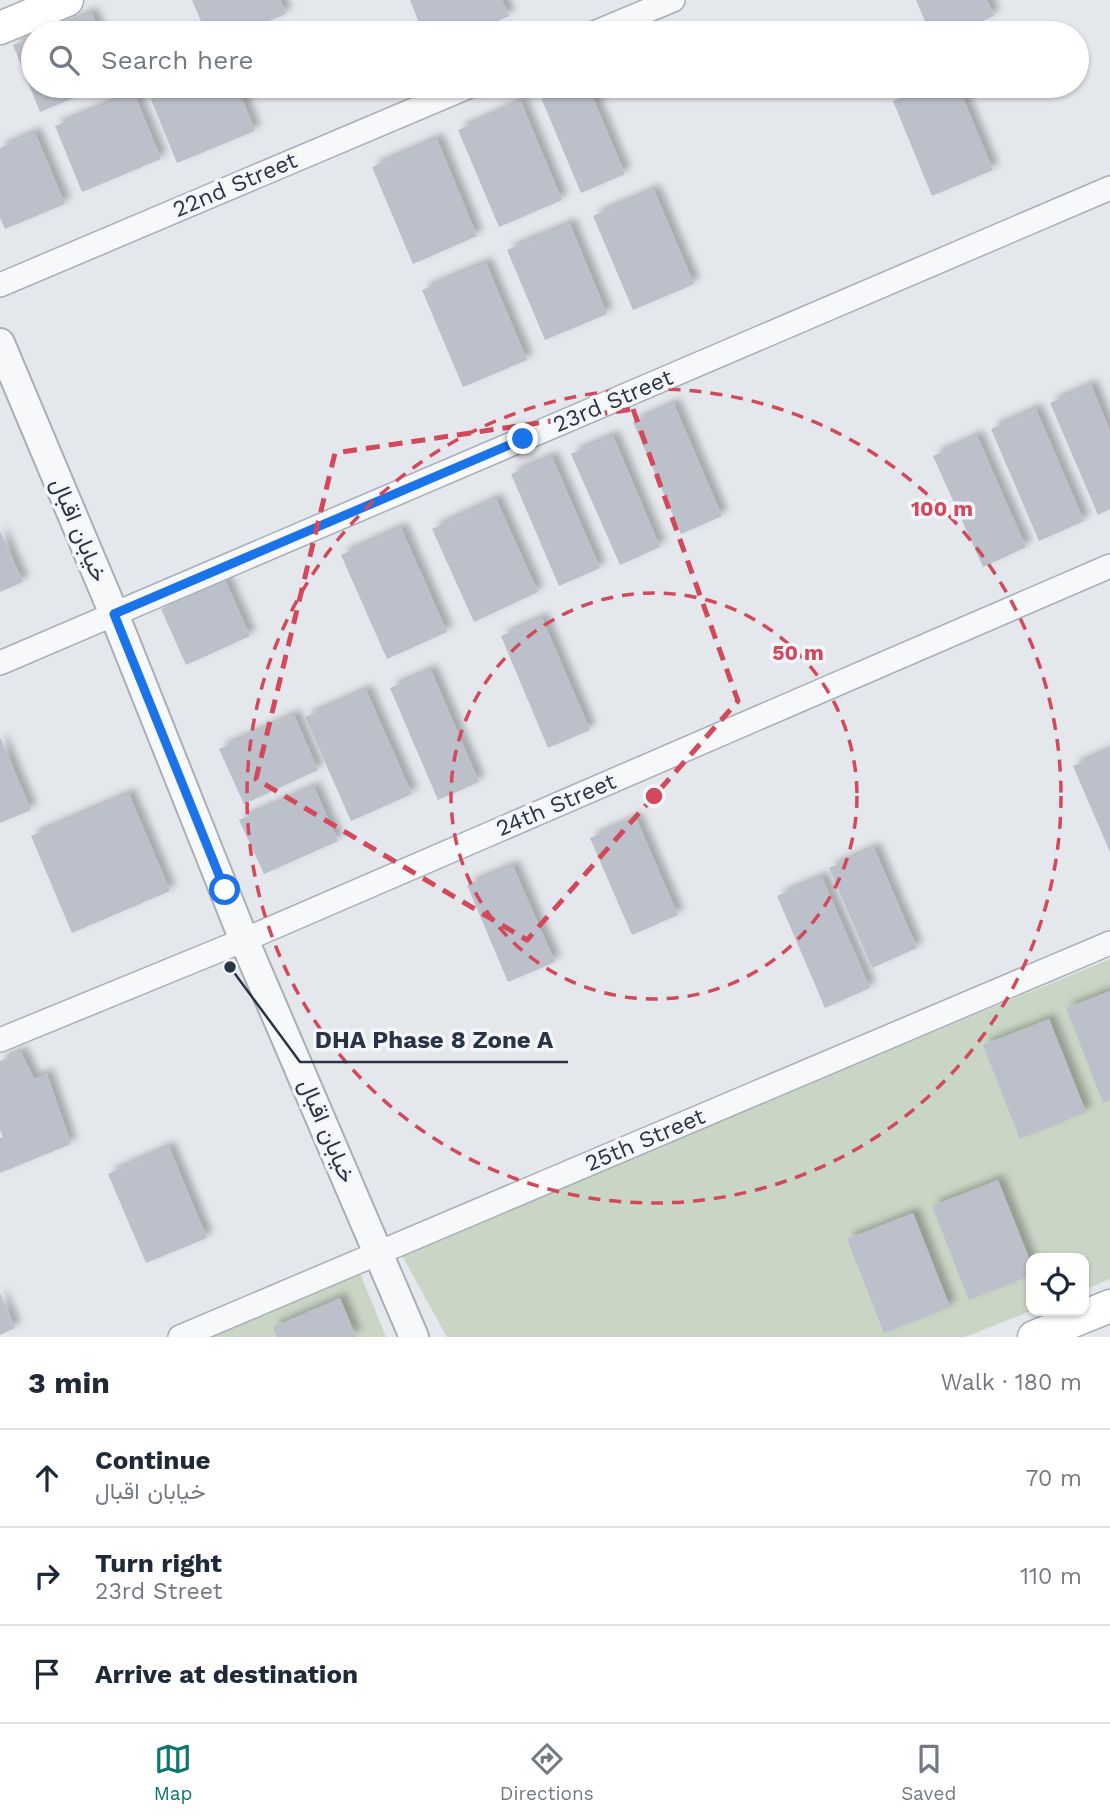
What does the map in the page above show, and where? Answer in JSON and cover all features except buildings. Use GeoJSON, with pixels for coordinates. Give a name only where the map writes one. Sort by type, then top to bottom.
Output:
{"type":"FeatureCollection","features":[{"type":"Feature","properties":{"kind":"main road"},"geometry":{"type":"LineString","coordinates":[[0,28],[67,0]]}},
{"type":"Feature","properties":{"kind":"main road"},"geometry":{"type":"LineString","coordinates":[[1034,1337],[1110,1306]]}},
{"type":"Feature","properties":{"kind":"street"},"geometry":{"type":"LineString","coordinates":[[623,21],[673,0]]}},
{"type":"Feature","properties":{"kind":"street","name":"22nd Street"},"geometry":{"type":"LineString","coordinates":[[0,285],[442,98]]}},
{"type":"Feature","properties":{"kind":"street","name":"23rd Street"},"geometry":{"type":"LineString","coordinates":[[0,663],[1110,188]]}},
{"type":"Feature","properties":{"kind":"street","name":"خیابان اقبال"},"geometry":{"type":"LineString","coordinates":[[0,343],[114,614],[244,940],[414,1337]]}},
{"type":"Feature","properties":{"kind":"street","name":"24th Street"},"geometry":{"type":"LineString","coordinates":[[0,1040],[244,940],[1110,566]]}},
{"type":"Feature","properties":{"kind":"street","name":"25th Street"},"geometry":{"type":"LineString","coordinates":[[180,1337],[1110,943]]}},
{"type":"Feature","properties":{"kind":"highlighted area"},"geometry":{"type":"Polygon","coordinates":[[[633,409],[738,701],[527,940],[256,779],[335,453],[633,409]]]}},
{"type":"Feature","properties":{"kind":"green space"},"geometry":{"type":"Polygon","coordinates":[[[1110,959],[1110,1279],[1089,1288],[1089,1253],[1026,1253],[1026,1313],[965,1337],[447,1337],[400,1252],[1110,959]]]}},
{"type":"Feature","properties":{"kind":"green space"},"geometry":{"type":"Polygon","coordinates":[[[360,1273],[386,1337],[207,1337],[360,1273]]]}},
{"type":"Feature","properties":{"kind":"place","name":"DHA Phase 8 Zone A"},"geometry":{"type":"Point","coordinates":[230,967]}},
{"type":"Feature","properties":{"kind":"route"},"geometry":{"type":"LineString","coordinates":[[225,890],[114,614],[523,439]]}}]}
